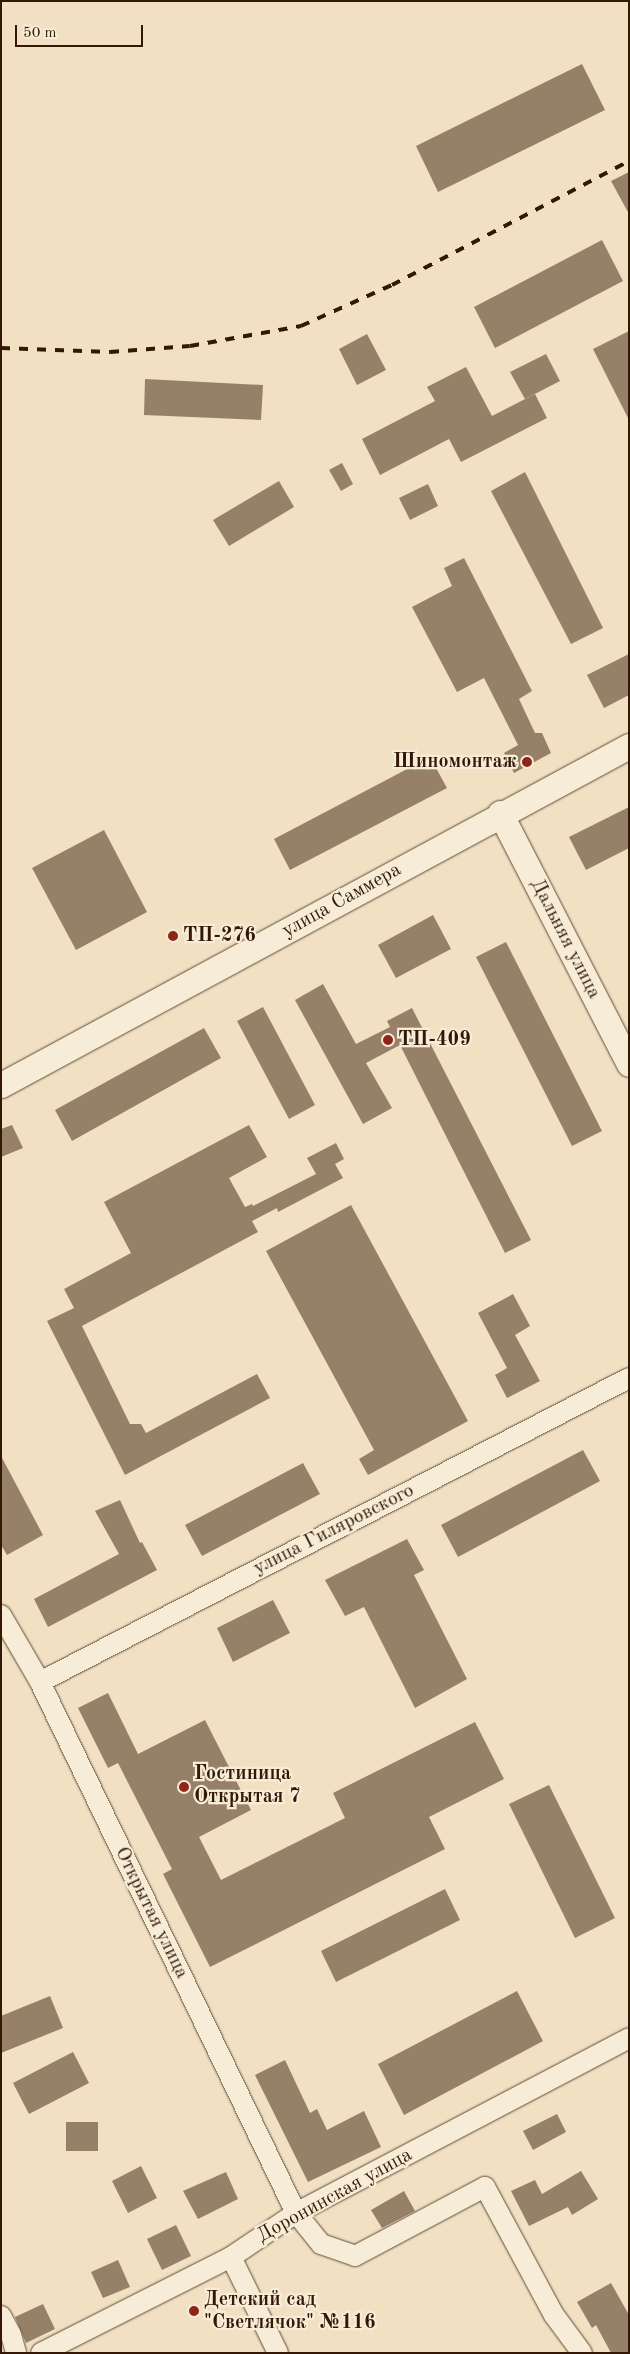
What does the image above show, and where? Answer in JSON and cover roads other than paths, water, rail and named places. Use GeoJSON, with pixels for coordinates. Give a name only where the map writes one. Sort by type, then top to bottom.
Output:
{"type":"FeatureCollection","features":[{"type":"Feature","properties":{"kind":"street","name":"улица Саммера"},"geometry":{"type":"LineString","coordinates":[[1,1085],[228,964],[500,813],[629,746]]}},
{"type":"Feature","properties":{"kind":"street","name":"Дальняя улица"},"geometry":{"type":"LineString","coordinates":[[500,813],[629,1064]]}},
{"type":"Feature","properties":{"kind":"street","name":"улица Гиляровского"},"geometry":{"type":"LineString","coordinates":[[40,1682],[629,1378]]}},
{"type":"Feature","properties":{"kind":"street","name":"Открытая улица"},"geometry":{"type":"LineString","coordinates":[[1,1615],[40,1682],[296,2214],[321,2244],[355,2256],[485,2187],[554,2315],[582,2353]]}},
{"type":"Feature","properties":{"kind":"street","name":"Доронинская улица"},"geometry":{"type":"LineString","coordinates":[[41,2353],[231,2257],[296,2214],[629,2038]]}},
{"type":"Feature","properties":{"kind":"street"},"geometry":{"type":"LineString","coordinates":[[231,2257],[278,2353]]}},
{"type":"Feature","properties":{"kind":"street"},"geometry":{"type":"LineString","coordinates":[[1,2316],[11,2335],[16,2353]]}},
{"type":"Feature","properties":{"kind":"railway"},"geometry":{"type":"LineString","coordinates":[[1,348],[110,352],[190,346],[301,326],[392,285],[629,161]]}},
{"type":"Feature","properties":{"kind":"place","name":"Шиномонтаж"},"geometry":{"type":"Point","coordinates":[527,762]}},
{"type":"Feature","properties":{"kind":"place","name":"ТП-276"},"geometry":{"type":"Point","coordinates":[173,936]}},
{"type":"Feature","properties":{"kind":"place","name":"ТП-409"},"geometry":{"type":"Point","coordinates":[388,1040]}},
{"type":"Feature","properties":{"kind":"place","name":"Гостиница Открытая 7"},"geometry":{"type":"Point","coordinates":[184,1787]}},
{"type":"Feature","properties":{"kind":"place","name":"Детский сад \"Светлячок\" №116"},"geometry":{"type":"Point","coordinates":[194,2311]}}]}
